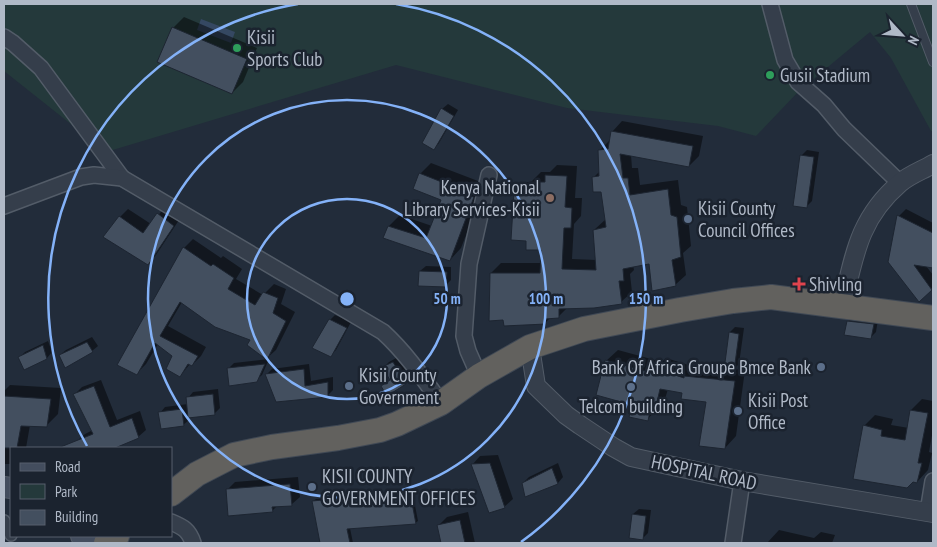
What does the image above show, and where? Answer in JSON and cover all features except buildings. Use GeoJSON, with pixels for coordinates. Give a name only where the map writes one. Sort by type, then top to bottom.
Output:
{"type":"FeatureCollection","features":[{"type":"Feature","properties":{"kind":"highway"},"geometry":{"type":"LineString","coordinates":[[172,493],[197,474],[234,455],[272,446],[338,438],[380,430],[397,424],[441,403],[479,376],[530,347],[584,329],[733,301],[771,297],[933,318]]}},
{"type":"Feature","properties":{"kind":"street"},"geometry":{"type":"LineString","coordinates":[[770,4],[785,60],[798,82],[824,105],[844,129],[900,183]]}},
{"type":"Feature","properties":{"kind":"street"},"geometry":{"type":"LineString","coordinates":[[4,37],[41,68],[122,178],[383,332],[407,356],[441,403]]}},
{"type":"Feature","properties":{"kind":"street"},"geometry":{"type":"LineString","coordinates":[[842,307],[858,241],[871,215],[900,183],[933,164]]}},
{"type":"Feature","properties":{"kind":"street"},"geometry":{"type":"LineString","coordinates":[[4,206],[81,177],[94,175],[122,178]]}},
{"type":"Feature","properties":{"kind":"street"},"geometry":{"type":"LineString","coordinates":[[479,376],[464,336],[469,264],[489,175]]}},
{"type":"Feature","properties":{"kind":"street","name":"HOSPITAL ROAD"},"geometry":{"type":"LineString","coordinates":[[530,347],[536,386],[566,415],[613,447],[631,456],[742,481],[931,513]]}},
{"type":"Feature","properties":{"kind":"street"},"geometry":{"type":"LineString","coordinates":[[733,543],[742,481]]}},
{"type":"Feature","properties":{"kind":"street"},"geometry":{"type":"LineString","coordinates":[[931,513],[933,481]]}},
{"type":"Feature","properties":{"kind":"street"},"geometry":{"type":"LineString","coordinates":[[172,522],[184,527],[190,534],[193,543]]}},
{"type":"Feature","properties":{"kind":"lane"},"geometry":{"type":"LineString","coordinates":[[911,4],[933,62]]}},
{"type":"Feature","properties":{"kind":"green space"},"geometry":{"type":"Polygon","coordinates":[[[4,4],[933,4],[933,131],[931,131],[891,58],[870,32],[799,91],[756,136],[718,126],[567,108],[396,65],[106,152],[4,71],[4,4]]]}},
{"type":"Feature","properties":{"kind":"water"},"geometry":{"type":"Polygon","coordinates":[[[201,19],[235,32],[231,43],[197,30],[201,19]]]}},
{"type":"Feature","properties":{"kind":"place","name":"Kisii Sports Club"},"geometry":{"type":"Point","coordinates":[237,48]}},
{"type":"Feature","properties":{"kind":"place","name":"Gusii Stadium"},"geometry":{"type":"Point","coordinates":[770,75]}},
{"type":"Feature","properties":{"kind":"place","name":"Kenya National Library Services-Kisii"},"geometry":{"type":"Point","coordinates":[550,198]}},
{"type":"Feature","properties":{"kind":"place","name":"Kisii County Council Offices"},"geometry":{"type":"Point","coordinates":[688,219]}},
{"type":"Feature","properties":{"kind":"place","name":"Shivling"},"geometry":{"type":"Point","coordinates":[799,284]}},
{"type":"Feature","properties":{"kind":"place","name":"Bank Of Africa Groupe Bmce Bank"},"geometry":{"type":"Point","coordinates":[821,367]}},
{"type":"Feature","properties":{"kind":"place","name":"Kisii County Government"},"geometry":{"type":"Point","coordinates":[349,386]}},
{"type":"Feature","properties":{"kind":"place","name":"Telcom building"},"geometry":{"type":"Point","coordinates":[631,387]}},
{"type":"Feature","properties":{"kind":"place","name":"Kisii Post Office"},"geometry":{"type":"Point","coordinates":[738,411]}},
{"type":"Feature","properties":{"kind":"place","name":"KISII COUNTY GOVERNMENT OFFICES"},"geometry":{"type":"Point","coordinates":[312,487]}}]}
